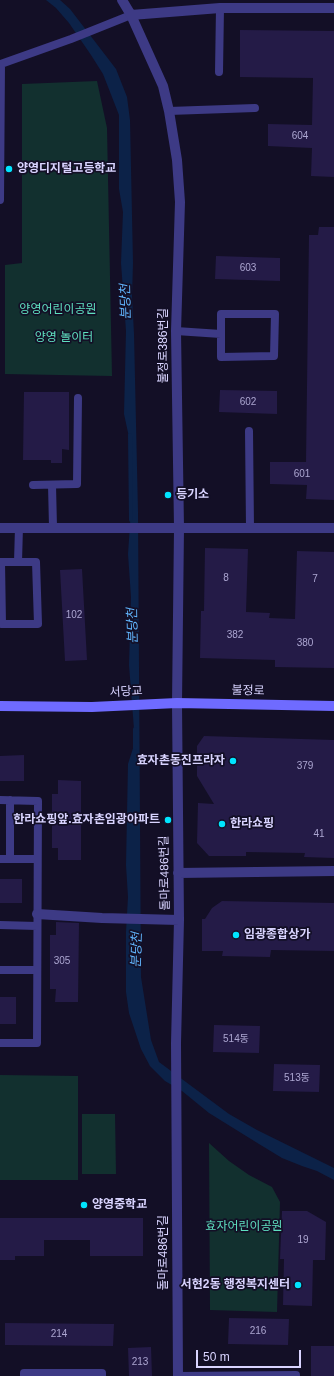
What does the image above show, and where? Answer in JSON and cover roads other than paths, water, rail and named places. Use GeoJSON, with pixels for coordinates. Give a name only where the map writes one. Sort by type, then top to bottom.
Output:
{"type":"FeatureCollection","features":[{"type":"Feature","properties":{"kind":"main road","name":"불정로"},"geometry":{"type":"LineString","coordinates":[[162,703],[334,706]]}},
{"type":"Feature","properties":{"kind":"main road","name":"서당교"},"geometry":{"type":"LineString","coordinates":[[0,706],[92,707],[162,703]]}},
{"type":"Feature","properties":{"kind":"street","name":"불정로386번길"},"geometry":{"type":"LineString","coordinates":[[122,0],[127,17],[162,86],[169,111],[177,160],[180,202],[176,331],[179,528],[177,703]]}},
{"type":"Feature","properties":{"kind":"street"},"geometry":{"type":"LineString","coordinates":[[127,17],[220,8],[334,8]]}},
{"type":"Feature","properties":{"kind":"street"},"geometry":{"type":"LineString","coordinates":[[0,528],[334,528]]}},
{"type":"Feature","properties":{"kind":"street","name":"돌마로486번길"},"geometry":{"type":"LineString","coordinates":[[177,703],[178,873],[176,1043],[178,1376]]}},
{"type":"Feature","properties":{"kind":"street"},"geometry":{"type":"LineString","coordinates":[[178,873],[334,871]]}},
{"type":"Feature","properties":{"kind":"street"},"geometry":{"type":"LineString","coordinates":[[37,914],[102,918],[177,920]]}},
{"type":"Feature","properties":{"kind":"lane"},"geometry":{"type":"LineString","coordinates":[[219,72],[220,8]]}},
{"type":"Feature","properties":{"kind":"lane"},"geometry":{"type":"LineString","coordinates":[[0,200],[1,64],[72,39],[127,17]]}},
{"type":"Feature","properties":{"kind":"lane"},"geometry":{"type":"LineString","coordinates":[[169,111],[255,108]]}},
{"type":"Feature","properties":{"kind":"lane"},"geometry":{"type":"LineString","coordinates":[[221,314],[275,314],[274,356],[221,357],[221,334],[221,314]]}},
{"type":"Feature","properties":{"kind":"lane"},"geometry":{"type":"LineString","coordinates":[[176,331],[221,334]]}},
{"type":"Feature","properties":{"kind":"lane"},"geometry":{"type":"LineString","coordinates":[[33,485],[77,484],[78,398]]}},
{"type":"Feature","properties":{"kind":"lane"},"geometry":{"type":"LineString","coordinates":[[248,431],[250,528]]}},
{"type":"Feature","properties":{"kind":"lane"},"geometry":{"type":"LineString","coordinates":[[52,485],[53,527]]}},
{"type":"Feature","properties":{"kind":"lane"},"geometry":{"type":"LineString","coordinates":[[18,562],[19,527]]}},
{"type":"Feature","properties":{"kind":"lane"},"geometry":{"type":"LineString","coordinates":[[1,562],[18,562],[36,562],[38,624],[2,624],[1,562]]}},
{"type":"Feature","properties":{"kind":"lane"},"geometry":{"type":"LineString","coordinates":[[0,800],[38,801],[36,1043],[0,1043]]}},
{"type":"Feature","properties":{"kind":"lane"},"geometry":{"type":"LineString","coordinates":[[10,800],[10,859]]}},
{"type":"Feature","properties":{"kind":"lane"},"geometry":{"type":"LineString","coordinates":[[0,859],[37,859]]}},
{"type":"Feature","properties":{"kind":"lane"},"geometry":{"type":"LineString","coordinates":[[0,925],[37,926]]}},
{"type":"Feature","properties":{"kind":"lane"},"geometry":{"type":"LineString","coordinates":[[0,970],[37,970]]}},
{"type":"Feature","properties":{"kind":"lane"},"geometry":{"type":"LineString","coordinates":[[24,1376],[24,1373],[102,1373],[102,1376]]}},
{"type":"Feature","properties":{"kind":"lane"},"geometry":{"type":"LineString","coordinates":[[178,1376],[296,1375]]}},
{"type":"Feature","properties":{"kind":"water"},"geometry":{"type":"Polygon","coordinates":[[[46,0],[60,0],[70,9],[116,69],[127,97],[130,120],[133,263],[132,296],[138,512],[141,977],[151,1040],[159,1062],[229,1114],[257,1130],[334,1168],[334,1180],[317,1171],[282,1158],[209,1113],[182,1091],[165,1081],[150,1066],[141,1049],[129,1013],[126,992],[128,764],[135,742],[129,665],[131,597],[128,554],[131,510],[132,451],[124,414],[126,331],[121,263],[123,212],[119,189],[119,115],[103,74],[91,55],[69,23],[56,8],[46,0]]]}},
{"type":"Feature","properties":{"kind":"waterway","name":"분당천"},"geometry":{"type":"LineString","coordinates":[[130,435],[131,520]]}},
{"type":"Feature","properties":{"kind":"waterway","name":"분당천"},"geometry":{"type":"LineString","coordinates":[[135,729],[135,748]]}},
{"type":"Feature","properties":{"kind":"place","name":"양영디지털고등학교"},"geometry":{"type":"Point","coordinates":[9,169]}},
{"type":"Feature","properties":{"kind":"place","name":"등기소"},"geometry":{"type":"Point","coordinates":[168,495]}},
{"type":"Feature","properties":{"kind":"place","name":"효자촌동진프라자"},"geometry":{"type":"Point","coordinates":[233,761]}},
{"type":"Feature","properties":{"kind":"place","name":"한라쇼핑앞.효자촌임광아파트"},"geometry":{"type":"Point","coordinates":[168,820]}},
{"type":"Feature","properties":{"kind":"place","name":"한라쇼핑"},"geometry":{"type":"Point","coordinates":[222,824]}},
{"type":"Feature","properties":{"kind":"place","name":"임광종합상가"},"geometry":{"type":"Point","coordinates":[236,935]}},
{"type":"Feature","properties":{"kind":"place","name":"양영중학교"},"geometry":{"type":"Point","coordinates":[84,1205]}},
{"type":"Feature","properties":{"kind":"place","name":"서현2동 행정복지센터"},"geometry":{"type":"Point","coordinates":[298,1285]}},
{"type":"Feature","properties":{"kind":"park label","name":"양영어린이공원"},"geometry":{"type":"Point","coordinates":[58,310]}},
{"type":"Feature","properties":{"kind":"park label","name":"양영 놀이터"},"geometry":{"type":"Point","coordinates":[64,338]}},
{"type":"Feature","properties":{"kind":"park label","name":"효자어린이공원"},"geometry":{"type":"Point","coordinates":[244,1227]}}]}
